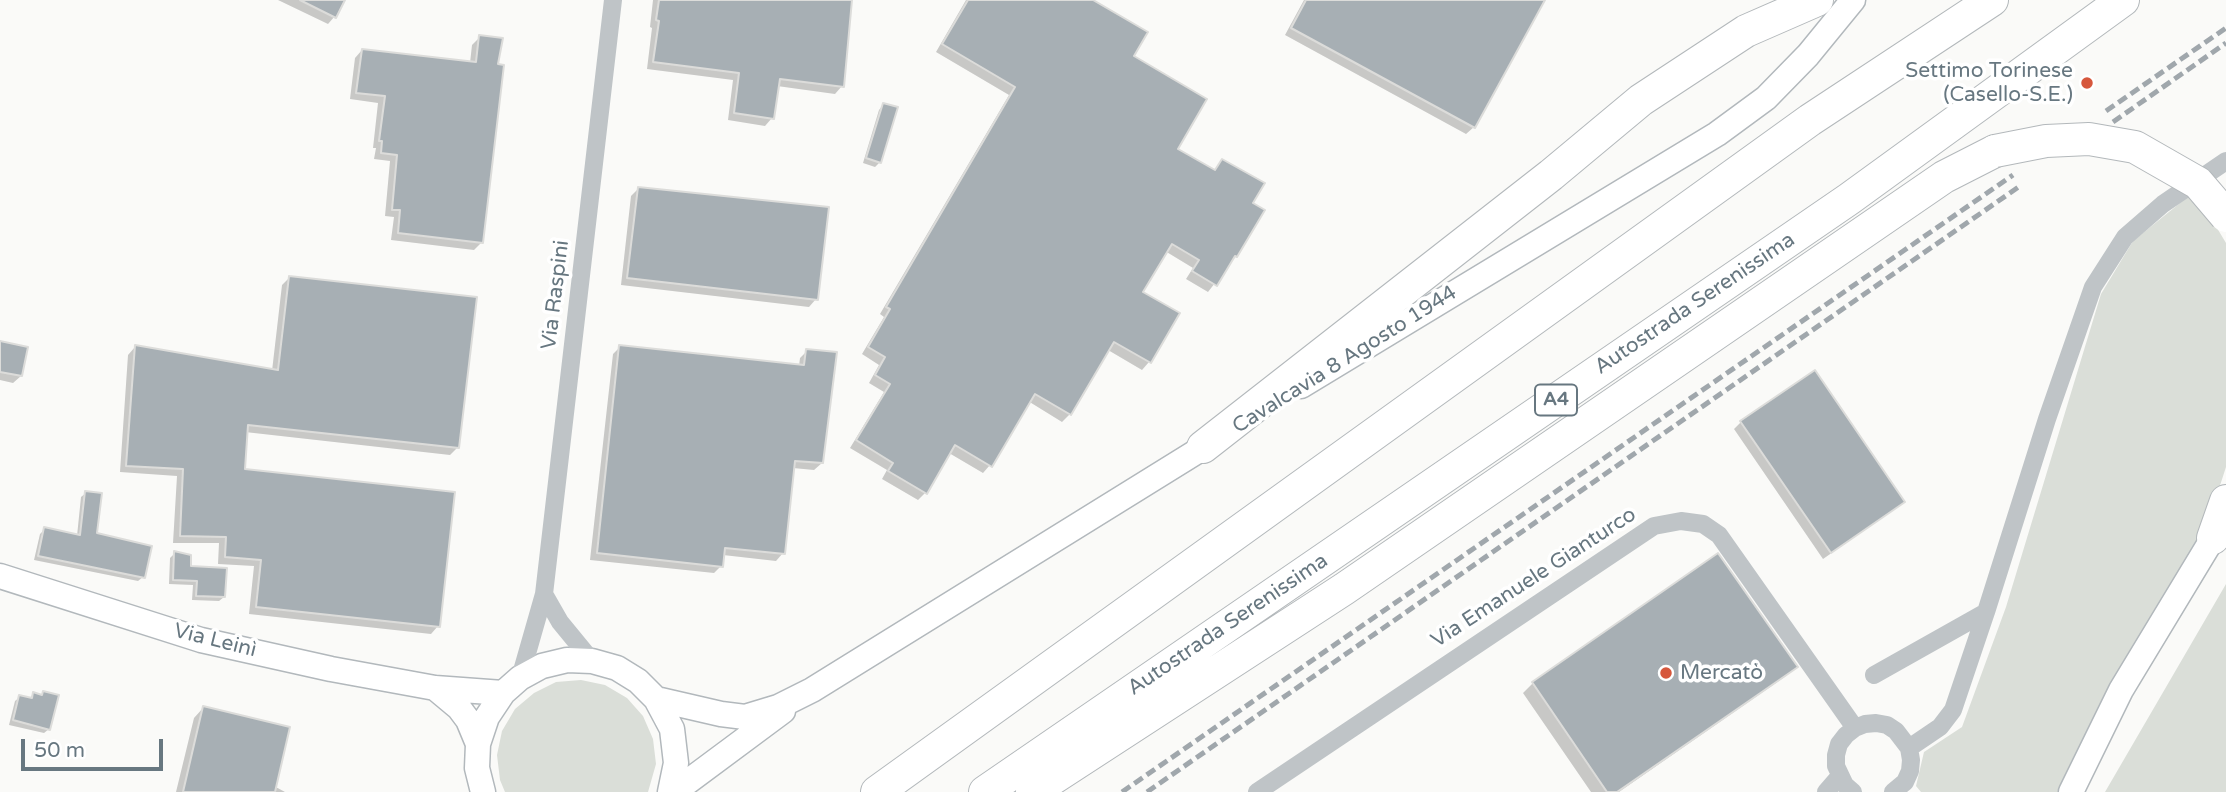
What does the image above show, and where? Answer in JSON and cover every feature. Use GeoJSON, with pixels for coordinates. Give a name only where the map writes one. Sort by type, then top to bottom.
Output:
{"type":"FeatureCollection","features":[{"type":"Feature","properties":{"kind":"highway"},"geometry":{"type":"LineString","coordinates":[[1203,447],[1551,175],[1641,100],[1746,31],[1817,0]]}},
{"type":"Feature","properties":{"kind":"highway"},"geometry":{"type":"LineString","coordinates":[[877,792],[1810,120],[1992,0]]}},
{"type":"Feature","properties":{"kind":"highway","name":"Autostrada Serenissima"},"geometry":{"type":"LineString","coordinates":[[985,792],[1849,199],[2123,0]]}},
{"type":"Feature","properties":{"kind":"highway"},"geometry":{"type":"LineString","coordinates":[[1032,792],[1344,589],[1944,177],[1994,151],[2046,141],[2089,139],[2135,147],[2199,183],[2226,216]]}},
{"type":"Feature","properties":{"kind":"highway"},"geometry":{"type":"LineString","coordinates":[[2219,527],[2226,501]]}},
{"type":"Feature","properties":{"kind":"main road","name":"Cavalcavia 8 Agosto 1944"},"geometry":{"type":"LineString","coordinates":[[672,792],[812,690],[1375,340],[1717,134],[1766,98],[1808,55],[1853,0]]}},
{"type":"Feature","properties":{"kind":"main road"},"geometry":{"type":"LineString","coordinates":[[2071,792],[2121,690],[2219,527]]}},
{"type":"Feature","properties":{"kind":"main road","name":"Via Leinì"},"geometry":{"type":"LineString","coordinates":[[0,576],[201,640],[331,669],[435,688],[512,685]]}},
{"type":"Feature","properties":{"kind":"main road"},"geometry":{"type":"LineString","coordinates":[[483,792],[477,768],[478,744],[487,717],[512,685],[542,666],[567,660],[592,661],[617,668],[638,681],[656,699],[672,729],[676,763],[672,792]]}},
{"type":"Feature","properties":{"kind":"main road"},"geometry":{"type":"LineString","coordinates":[[435,688],[459,708],[468,720],[478,744]]}},
{"type":"Feature","properties":{"kind":"main road","name":"Cavalcavia 8 Agosto 1944"},"geometry":{"type":"LineString","coordinates":[[656,699],[708,712],[745,717],[778,707],[812,690]]}},
{"type":"Feature","properties":{"kind":"street","name":"Via Raspini"},"geometry":{"type":"LineString","coordinates":[[512,685],[544,594],[612,0]]}},
{"type":"Feature","properties":{"kind":"street"},"geometry":{"type":"LineString","coordinates":[[1909,748],[1940,727],[1953,710],[2047,419],[2094,288],[2125,237],[2163,204],[2226,162]]}},
{"type":"Feature","properties":{"kind":"street","name":"Via Emanuele Gianturco"},"geometry":{"type":"LineString","coordinates":[[1257,792],[1654,526],[1681,521],[1703,524],[1719,535],[1855,728]]}},
{"type":"Feature","properties":{"kind":"street"},"geometry":{"type":"LineString","coordinates":[[544,594],[561,622],[592,661]]}},
{"type":"Feature","properties":{"kind":"street"},"geometry":{"type":"LineString","coordinates":[[1874,675],[1986,612]]}},
{"type":"Feature","properties":{"kind":"street"},"geometry":{"type":"LineString","coordinates":[[1852,792],[1839,777],[1836,755],[1839,744],[1846,735],[1865,724],[1887,725],[1904,738],[1909,748],[1910,771],[1905,782],[1896,791]]}},
{"type":"Feature","properties":{"kind":"street"},"geometry":{"type":"LineString","coordinates":[[1826,792],[1839,777]]}},
{"type":"Feature","properties":{"kind":"shaded area"},"geometry":{"type":"Polygon","coordinates":[[[2190,195],[2226,243],[2226,467],[2201,544],[2063,792],[1921,792],[1916,786],[1924,752],[1962,727],[2006,607],[2101,294],[2133,241],[2190,195]]]}},
{"type":"Feature","properties":{"kind":"shaded area"},"geometry":{"type":"Polygon","coordinates":[[[2226,584],[2226,792],[2105,792],[2226,584]]]}},
{"type":"Feature","properties":{"kind":"shaded area"},"geometry":{"type":"Polygon","coordinates":[[[581,680],[605,685],[627,698],[643,716],[653,739],[656,764],[648,792],[505,792],[500,780],[497,755],[502,731],[515,709],[534,693],[556,682],[581,680]]]}},
{"type":"Feature","properties":{"kind":"building"},"geometry":{"type":"Polygon","coordinates":[[[300,0],[345,0],[336,18],[300,0]]]}},
{"type":"Feature","properties":{"kind":"building"},"geometry":{"type":"Polygon","coordinates":[[[659,0],[852,0],[844,87],[780,79],[774,119],[734,113],[739,73],[653,62],[659,0]]]}},
{"type":"Feature","properties":{"kind":"building"},"geometry":{"type":"Polygon","coordinates":[[[968,0],[1093,0],[1148,32],[1134,56],[1207,99],[1178,149],[1215,170],[1222,159],[1265,183],[1253,203],[1265,210],[1217,286],[1192,271],[1199,260],[1172,244],[1143,292],[1180,313],[1151,363],[1114,342],[1071,415],[1035,394],[992,467],[955,445],[927,494],[888,471],[893,463],[856,440],[890,384],[875,375],[885,357],[868,347],[890,309],[886,307],[1015,87],[942,44],[968,0]]]}},
{"type":"Feature","properties":{"kind":"building"},"geometry":{"type":"Polygon","coordinates":[[[1306,0],[1545,0],[1475,128],[1291,28],[1306,0]]]}},
{"type":"Feature","properties":{"kind":"building"},"geometry":{"type":"Polygon","coordinates":[[[479,35],[503,38],[498,64],[504,65],[483,243],[398,233],[400,210],[392,210],[397,155],[381,153],[382,141],[379,141],[385,96],[356,93],[362,49],[476,62],[479,35]]]}},
{"type":"Feature","properties":{"kind":"building"},"geometry":{"type":"Polygon","coordinates":[[[883,103],[898,107],[881,163],[866,158],[883,103]]]}},
{"type":"Feature","properties":{"kind":"building"},"geometry":{"type":"Polygon","coordinates":[[[638,187],[829,207],[818,300],[627,278],[638,187]]]}},
{"type":"Feature","properties":{"kind":"building"},"geometry":{"type":"Polygon","coordinates":[[[289,276],[477,297],[459,448],[248,425],[245,469],[455,492],[440,627],[256,607],[261,560],[225,557],[226,537],[180,536],[183,469],[126,466],[135,345],[278,370],[289,276]]]}},
{"type":"Feature","properties":{"kind":"building"},"geometry":{"type":"Polygon","coordinates":[[[0,341],[28,347],[22,376],[0,372],[0,341]]]}},
{"type":"Feature","properties":{"kind":"building"},"geometry":{"type":"Polygon","coordinates":[[[619,345],[804,365],[806,349],[837,352],[823,463],[795,461],[785,554],[725,548],[723,567],[597,553],[619,345]]]}},
{"type":"Feature","properties":{"kind":"building"},"geometry":{"type":"Polygon","coordinates":[[[1815,370],[1905,502],[1831,553],[1740,421],[1815,370]]]}},
{"type":"Feature","properties":{"kind":"building"},"geometry":{"type":"Polygon","coordinates":[[[85,491],[102,493],[97,533],[152,546],[145,578],[38,556],[44,527],[80,535],[85,491]]]}},
{"type":"Feature","properties":{"kind":"building"},"geometry":{"type":"Polygon","coordinates":[[[174,551],[191,555],[191,566],[227,568],[225,597],[196,596],[197,581],[173,580],[174,551]]]}},
{"type":"Feature","properties":{"kind":"building","name":"Mercatò"},"geometry":{"type":"Polygon","coordinates":[[[1718,553],[1798,667],[1617,792],[1607,792],[1532,682],[1718,553]]]}},
{"type":"Feature","properties":{"kind":"building"},"geometry":{"type":"Polygon","coordinates":[[[43,691],[59,695],[50,730],[13,720],[19,695],[32,698],[33,692],[42,695],[43,691]]]}},
{"type":"Feature","properties":{"kind":"building"},"geometry":{"type":"Polygon","coordinates":[[[203,706],[290,727],[275,792],[183,792],[203,706]]]}},
{"type":"Feature","properties":{"kind":"railway"},"geometry":{"type":"LineString","coordinates":[[2106,111],[2226,28]]}},
{"type":"Feature","properties":{"kind":"railway"},"geometry":{"type":"LineString","coordinates":[[2113,122],[2226,43]]}},
{"type":"Feature","properties":{"kind":"railway"},"geometry":{"type":"LineString","coordinates":[[1122,792],[2013,175]]}},
{"type":"Feature","properties":{"kind":"railway"},"geometry":{"type":"LineString","coordinates":[[1147,792],[2020,186]]}},
{"type":"Feature","properties":{"kind":"place","name":"Settimo Torinese (Casello-S.E.)"},"geometry":{"type":"Point","coordinates":[2087,83]}},
{"type":"Feature","properties":{"kind":"place","name":"Mercatò"},"geometry":{"type":"Point","coordinates":[1666,673]}}]}
